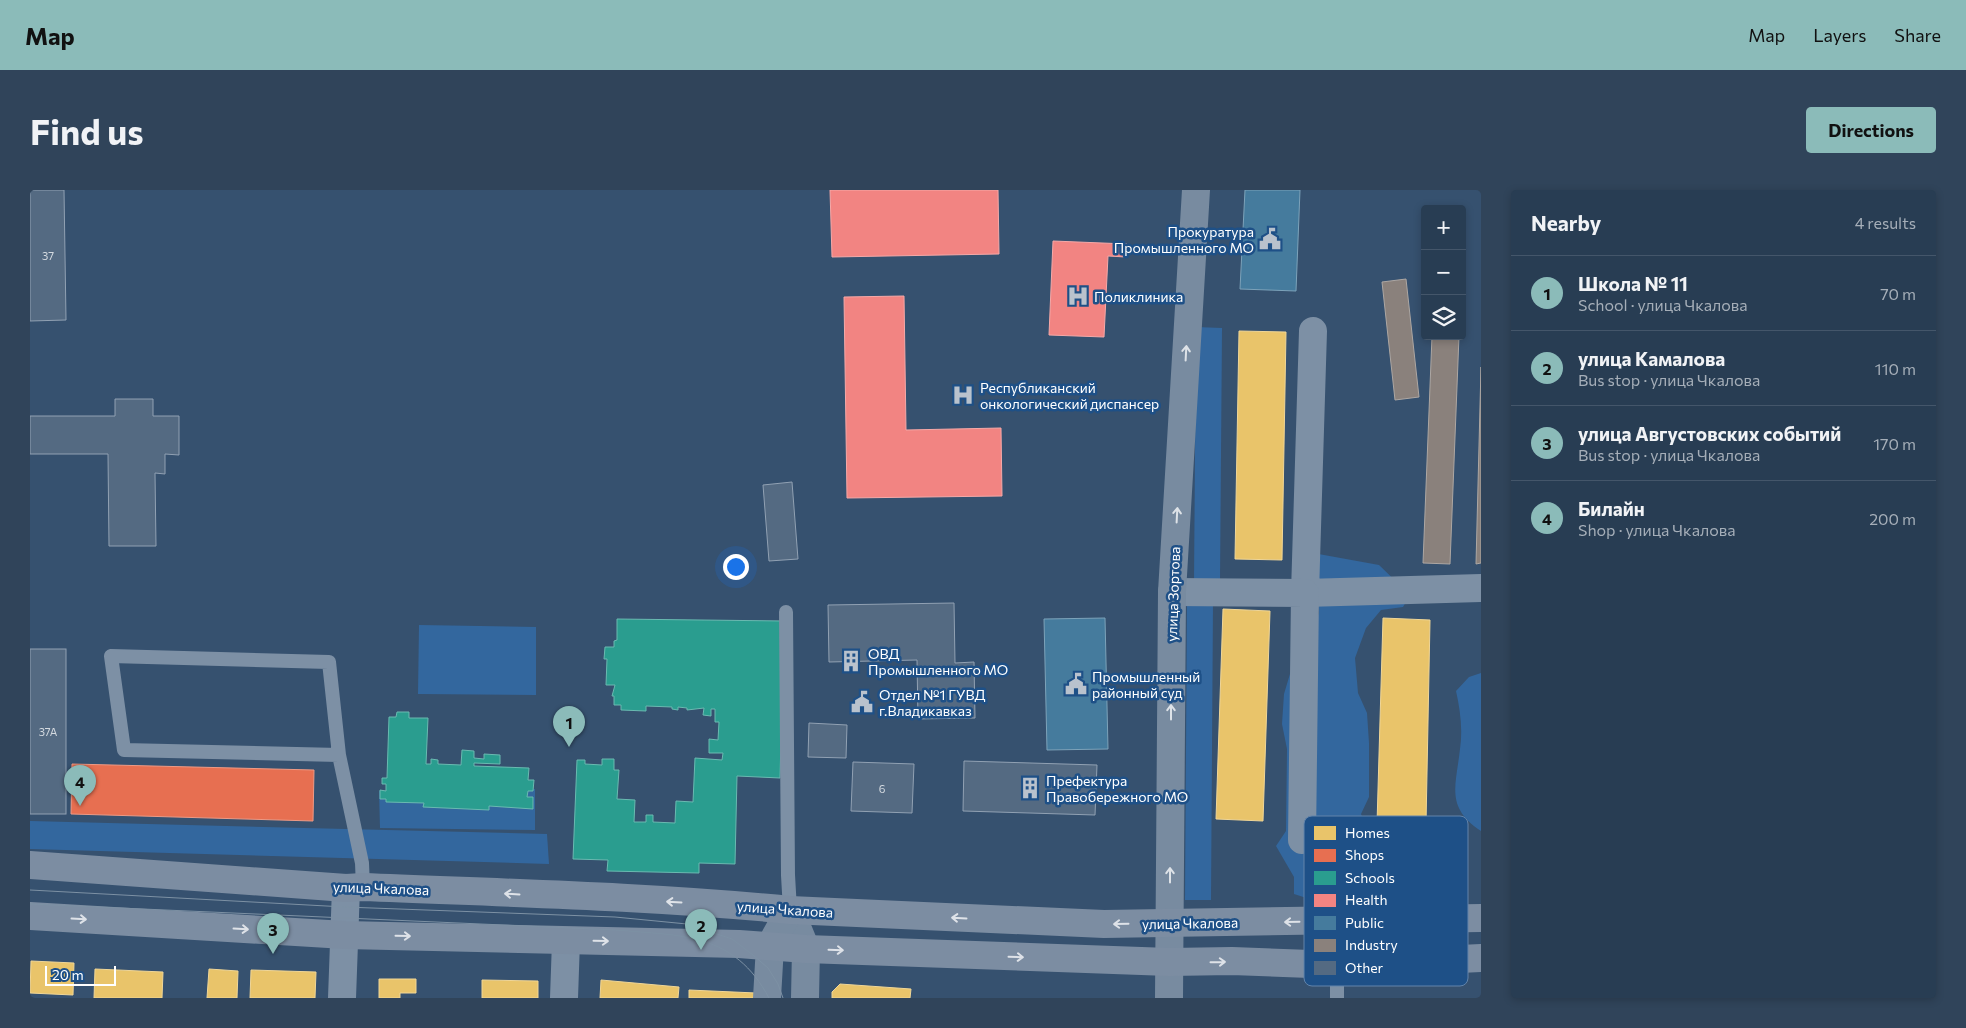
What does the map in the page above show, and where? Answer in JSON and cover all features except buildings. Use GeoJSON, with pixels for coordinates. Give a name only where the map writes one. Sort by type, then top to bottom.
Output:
{"type":"FeatureCollection","features":[{"type":"Feature","properties":{"kind":"main road","name":"улица Чкалова"},"geometry":{"type":"LineString","coordinates":[[30,865],[355,887],[739,905],[790,910],[1104,924],[1304,921]]}},
{"type":"Feature","properties":{"kind":"main road"},"geometry":{"type":"LineString","coordinates":[[30,916],[345,935],[770,946],[806,949],[1169,962],[1232,961],[1304,964]]}},
{"type":"Feature","properties":{"kind":"main road","name":"улица Чкалова"},"geometry":{"type":"LineString","coordinates":[[1468,918],[1481,918]]}},
{"type":"Feature","properties":{"kind":"main road"},"geometry":{"type":"LineString","coordinates":[[1468,959],[1481,958]]}},
{"type":"Feature","properties":{"kind":"street","name":"улица Зортова"},"geometry":{"type":"LineString","coordinates":[[1169,998],[1172,592],[1196,190]]}},
{"type":"Feature","properties":{"kind":"street"},"geometry":{"type":"LineString","coordinates":[[1302,840],[1304,592],[1313,331]]}},
{"type":"Feature","properties":{"kind":"street"},"geometry":{"type":"LineString","coordinates":[[1172,592],[1304,592],[1481,588]]}},
{"type":"Feature","properties":{"kind":"street"},"geometry":{"type":"LineString","coordinates":[[342,998],[345,935],[355,887]]}},
{"type":"Feature","properties":{"kind":"street"},"geometry":{"type":"LineString","coordinates":[[767,998],[770,946],[790,910]]}},
{"type":"Feature","properties":{"kind":"street"},"geometry":{"type":"LineString","coordinates":[[790,910],[806,949],[806,998]]}},
{"type":"Feature","properties":{"kind":"street"},"geometry":{"type":"LineString","coordinates":[[564,998],[566,940]]}},
{"type":"Feature","properties":{"kind":"lane"},"geometry":{"type":"LineString","coordinates":[[786,612],[788,875],[790,910]]}},
{"type":"Feature","properties":{"kind":"lane"},"geometry":{"type":"LineString","coordinates":[[339,756],[124,750],[111,656],[330,662],[339,756],[362,863],[355,887]]}},
{"type":"Feature","properties":{"kind":"shaded area"},"geometry":{"type":"Polygon","coordinates":[[[1196,327],[1222,328],[1220,582],[1194,582],[1196,327]]]}},
{"type":"Feature","properties":{"kind":"shaded area"},"geometry":{"type":"Polygon","coordinates":[[[1313,553],[1379,565],[1410,595],[1403,607],[1381,610],[1366,628],[1355,658],[1358,693],[1367,713],[1369,797],[1361,814],[1362,816],[1304,816],[1304,897],[1294,894],[1294,877],[1276,846],[1286,831],[1287,749],[1282,724],[1284,694],[1295,657],[1313,630],[1319,613],[1313,553]]]}},
{"type":"Feature","properties":{"kind":"shaded area"},"geometry":{"type":"Polygon","coordinates":[[[1187,601],[1213,601],[1211,900],[1185,900],[1187,601]]]}},
{"type":"Feature","properties":{"kind":"shaded area"},"geometry":{"type":"Polygon","coordinates":[[[419,625],[536,627],[536,695],[418,694],[419,625]]]}},
{"type":"Feature","properties":{"kind":"shaded area"},"geometry":{"type":"Polygon","coordinates":[[[1481,673],[1481,831],[1468,820],[1468,816],[1462,813],[1457,804],[1455,785],[1461,734],[1460,712],[1456,691],[1469,677],[1481,673]]]}},
{"type":"Feature","properties":{"kind":"shaded area"},"geometry":{"type":"Polygon","coordinates":[[[535,789],[535,830],[380,828],[379,791],[535,789]]]}},
{"type":"Feature","properties":{"kind":"shaded area"},"geometry":{"type":"Polygon","coordinates":[[[30,821],[547,834],[549,864],[30,849],[30,821]]]}},
{"type":"Feature","properties":{"kind":"tram line"},"geometry":{"type":"LineString","coordinates":[[30,890],[345,907],[615,917],[687,924],[732,939],[753,955],[768,968],[778,984],[783,998]]}},
{"type":"Feature","properties":{"kind":"tram line"},"geometry":{"type":"LineString","coordinates":[[30,904],[616,930],[663,934],[704,941],[723,949],[740,960],[755,976],[769,998]]}},
{"type":"Feature","properties":{"kind":"place","name":"Прокуратура Промышленного МО"},"geometry":{"type":"Point","coordinates":[1270,239]}},
{"type":"Feature","properties":{"kind":"place","name":"Поликлиника"},"geometry":{"type":"Point","coordinates":[1078,296]}},
{"type":"Feature","properties":{"kind":"place","name":"Республиканский онкологический диспансер"},"geometry":{"type":"Point","coordinates":[963,395]}},
{"type":"Feature","properties":{"kind":"place","name":"ОВД Промышленного МО"},"geometry":{"type":"Point","coordinates":[851,661]}},
{"type":"Feature","properties":{"kind":"place","name":"Промышленный районный суд"},"geometry":{"type":"Point","coordinates":[1076,684]}},
{"type":"Feature","properties":{"kind":"place","name":"Отдел №1 ГУВД г.Владикавказ"},"geometry":{"type":"Point","coordinates":[862,702]}},
{"type":"Feature","properties":{"kind":"place","name":"Школа № 11"},"geometry":{"type":"Point","coordinates":[569,747]}},
{"type":"Feature","properties":{"kind":"place","name":"Префектура Правобережного МО"},"geometry":{"type":"Point","coordinates":[1030,788]}},
{"type":"Feature","properties":{"kind":"place","name":"Билайн"},"geometry":{"type":"Point","coordinates":[80,806]}},
{"type":"Feature","properties":{"kind":"place","name":"улица Камалова"},"geometry":{"type":"Point","coordinates":[701,950]}},
{"type":"Feature","properties":{"kind":"place","name":"улица Августовских событий"},"geometry":{"type":"Point","coordinates":[273,954]}}]}
